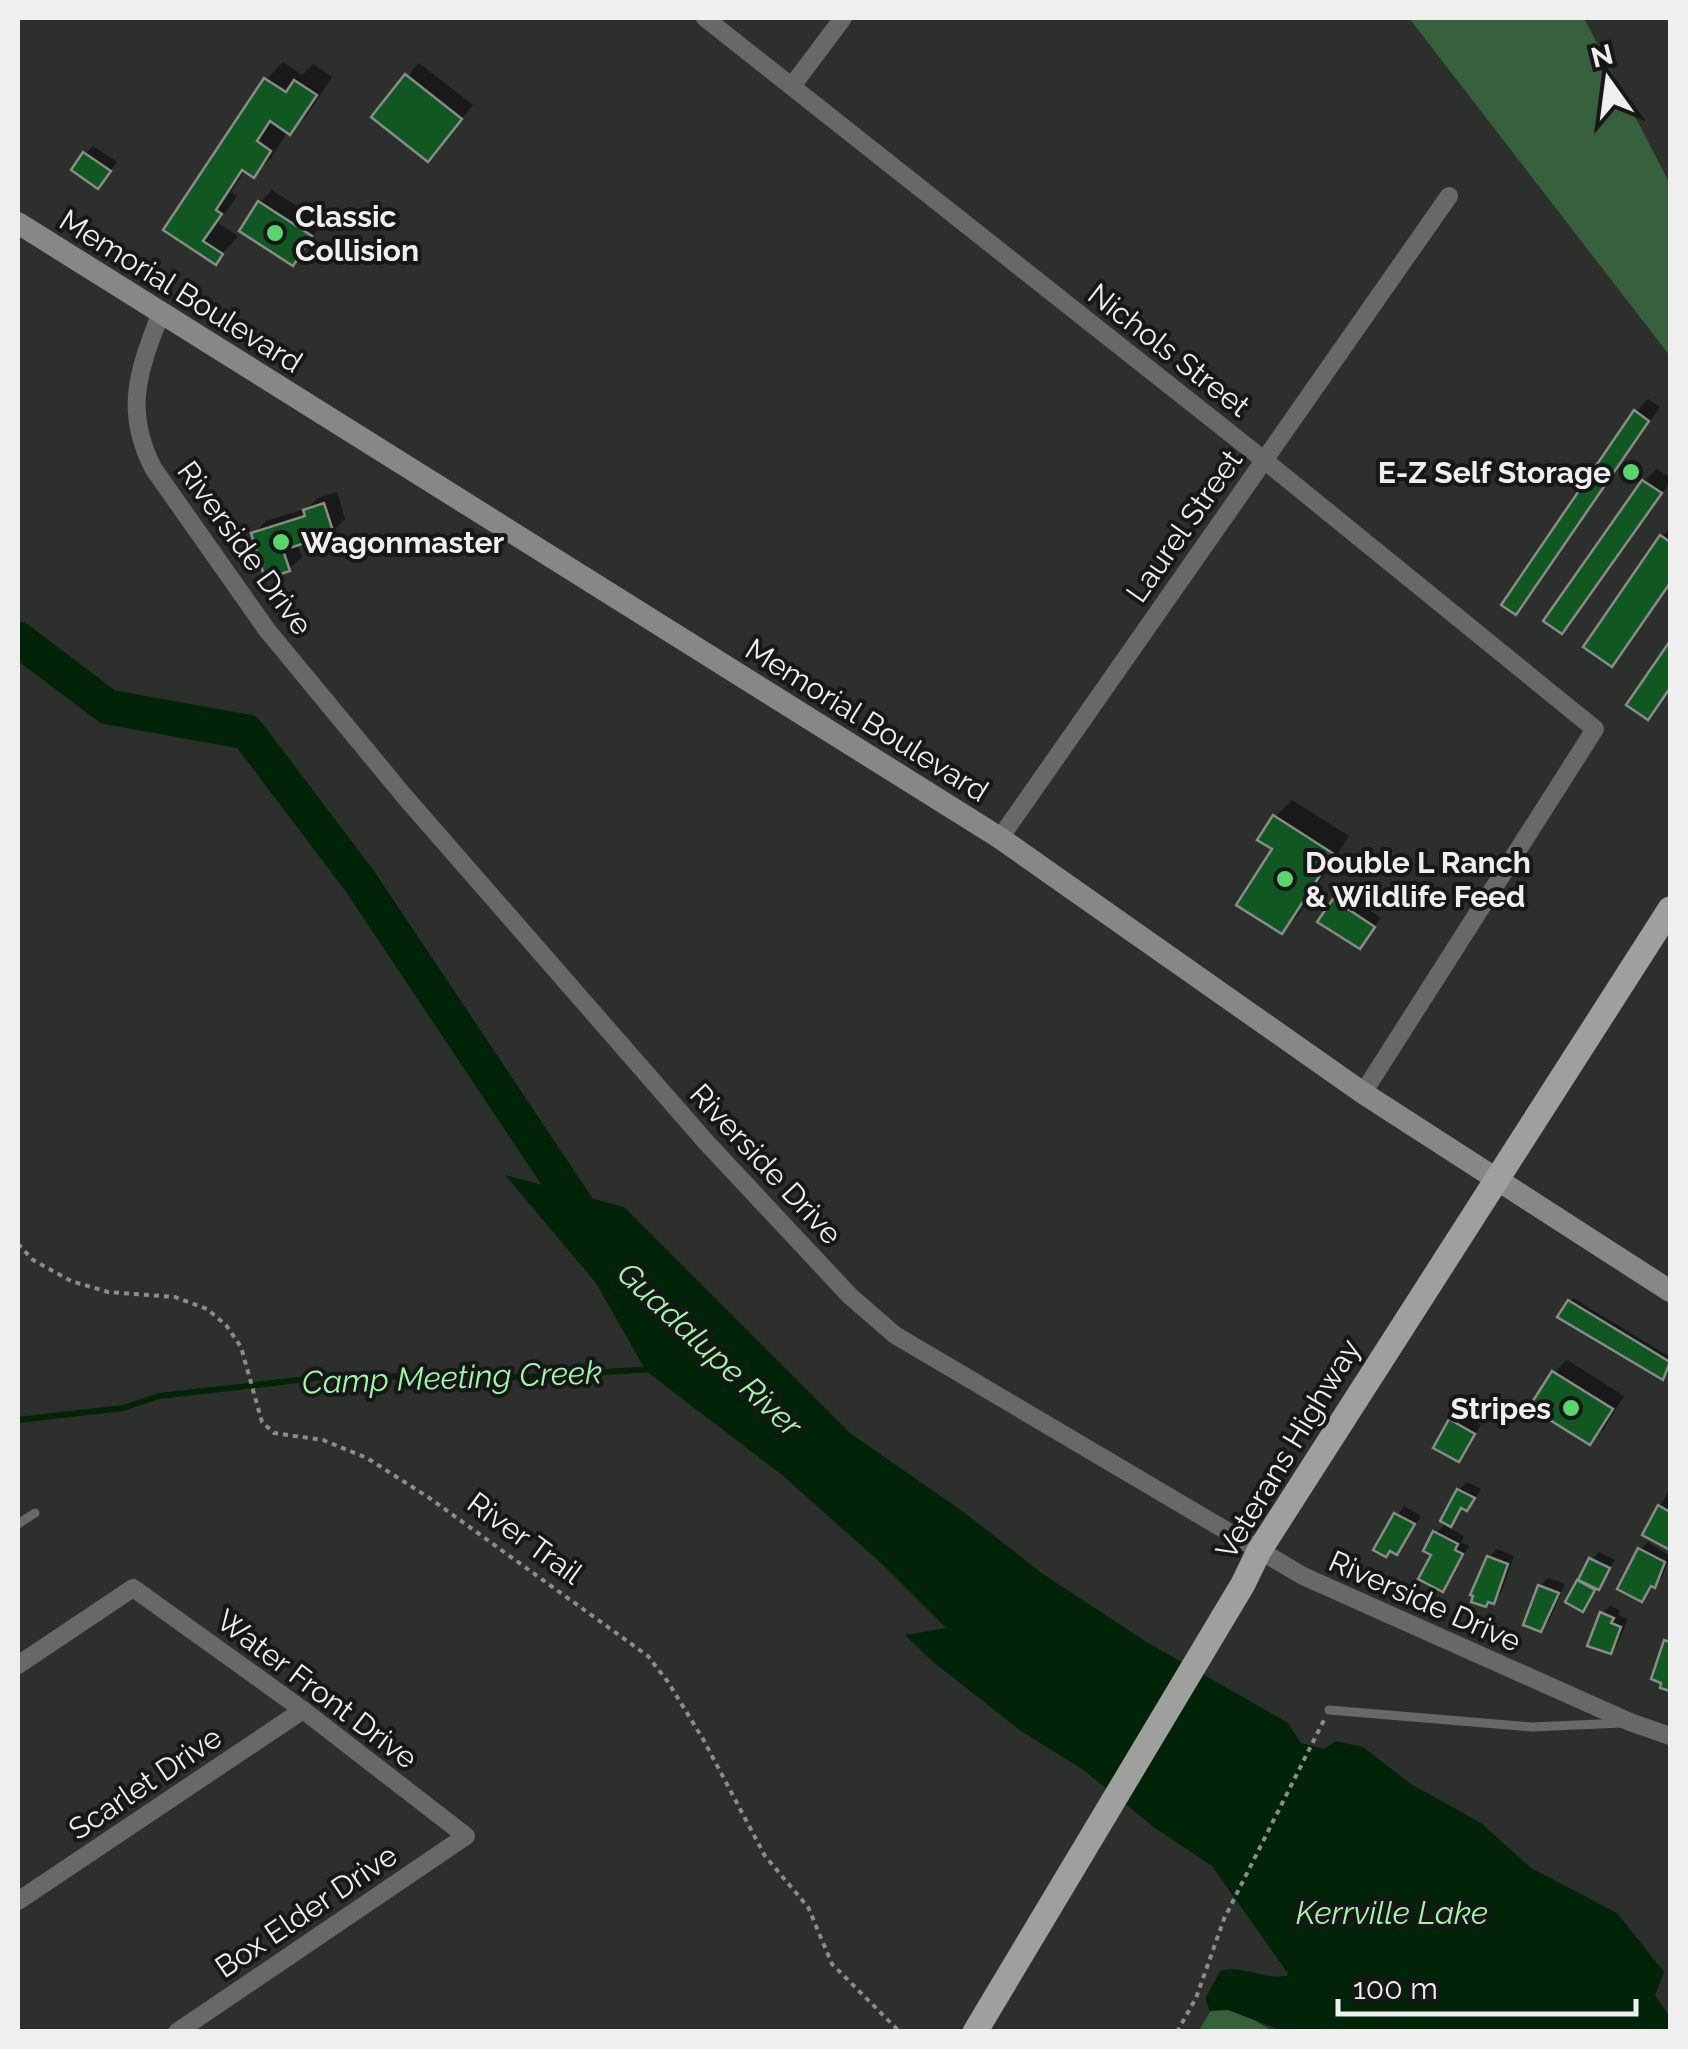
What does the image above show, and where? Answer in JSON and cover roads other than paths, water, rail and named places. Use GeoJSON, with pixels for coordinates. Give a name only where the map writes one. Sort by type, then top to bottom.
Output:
{"type":"FeatureCollection","features":[{"type":"Feature","properties":{"kind":"main road","name":"Memorial Boulevard"},"geometry":{"type":"LineString","coordinates":[[18,223],[1000,838],[1362,1092],[1670,1291]]}},
{"type":"Feature","properties":{"kind":"main road","name":"Veterans Highway"},"geometry":{"type":"LineString","coordinates":[[975,2032],[1243,1584],[1259,1551],[1670,909]]}},
{"type":"Feature","properties":{"kind":"street","name":"Nichols Street"},"geometry":{"type":"LineString","coordinates":[[705,18],[1264,460],[1595,729],[1362,1092]]}},
{"type":"Feature","properties":{"kind":"street"},"geometry":{"type":"LineString","coordinates":[[792,86],[843,18]]}},
{"type":"Feature","properties":{"kind":"street","name":"Laurel Street"},"geometry":{"type":"LineString","coordinates":[[1000,838],[1449,196]]}},
{"type":"Feature","properties":{"kind":"street","name":"Riverside Drive"},"geometry":{"type":"LineString","coordinates":[[160,315],[140,367],[136,391],[140,442],[154,468],[268,630],[404,797],[706,1142],[850,1296],[895,1335],[1303,1576],[1630,1722],[1670,1736]]}},
{"type":"Feature","properties":{"kind":"street","name":"Water Front Drive"},"geometry":{"type":"LineString","coordinates":[[18,1665],[133,1588],[303,1710],[466,1836]]}},
{"type":"Feature","properties":{"kind":"street","name":"Scarlet Drive"},"geometry":{"type":"LineString","coordinates":[[18,1901],[303,1710]]}},
{"type":"Feature","properties":{"kind":"street","name":"Box Elder Drive"},"geometry":{"type":"LineString","coordinates":[[177,2032],[466,1836]]}},
{"type":"Feature","properties":{"kind":"lane"},"geometry":{"type":"LineString","coordinates":[[18,1524],[35,1513]]}},
{"type":"Feature","properties":{"kind":"lane"},"geometry":{"type":"LineString","coordinates":[[1329,1710],[1532,1727],[1630,1722]]}},
{"type":"Feature","properties":{"kind":"water","name":"Kerrville Lake"},"geometry":{"type":"Polygon","coordinates":[[[505,1175],[624,1207],[850,1433],[965,1513],[1043,1574],[1145,1641],[1288,1723],[1301,1743],[1324,1749],[1336,1741],[1363,1747],[1411,1784],[1481,1823],[1531,1868],[1617,1913],[1664,1972],[1655,1995],[1670,2017],[1670,2031],[1285,2032],[1228,2010],[1210,2011],[1205,1999],[1220,1971],[1289,1975],[1212,1866],[1155,1828],[1082,1769],[1021,1731],[905,1635],[946,1628],[882,1564],[782,1475],[646,1371],[596,1283],[505,1175]]]}},
{"type":"Feature","properties":{"kind":"waterway","name":"Guadalupe River"},"geometry":{"type":"LineString","coordinates":[[18,639],[108,707],[247,732],[359,880],[594,1232]]}},
{"type":"Feature","properties":{"kind":"waterway","name":"Camp Meeting Creek"},"geometry":{"type":"LineString","coordinates":[[18,1420],[123,1408],[159,1396],[334,1376],[531,1377],[652,1369]]}},
{"type":"Feature","properties":{"kind":"place","name":"Classic Collision"},"geometry":{"type":"Point","coordinates":[275,233]}},
{"type":"Feature","properties":{"kind":"place","name":"E-Z Self Storage"},"geometry":{"type":"Point","coordinates":[1631,472]}},
{"type":"Feature","properties":{"kind":"place","name":"Wagonmaster"},"geometry":{"type":"Point","coordinates":[281,542]}},
{"type":"Feature","properties":{"kind":"place","name":"Double L Ranch & Wildlife Feed"},"geometry":{"type":"Point","coordinates":[1285,879]}},
{"type":"Feature","properties":{"kind":"place","name":"Stripes"},"geometry":{"type":"Point","coordinates":[1571,1408]}}]}
